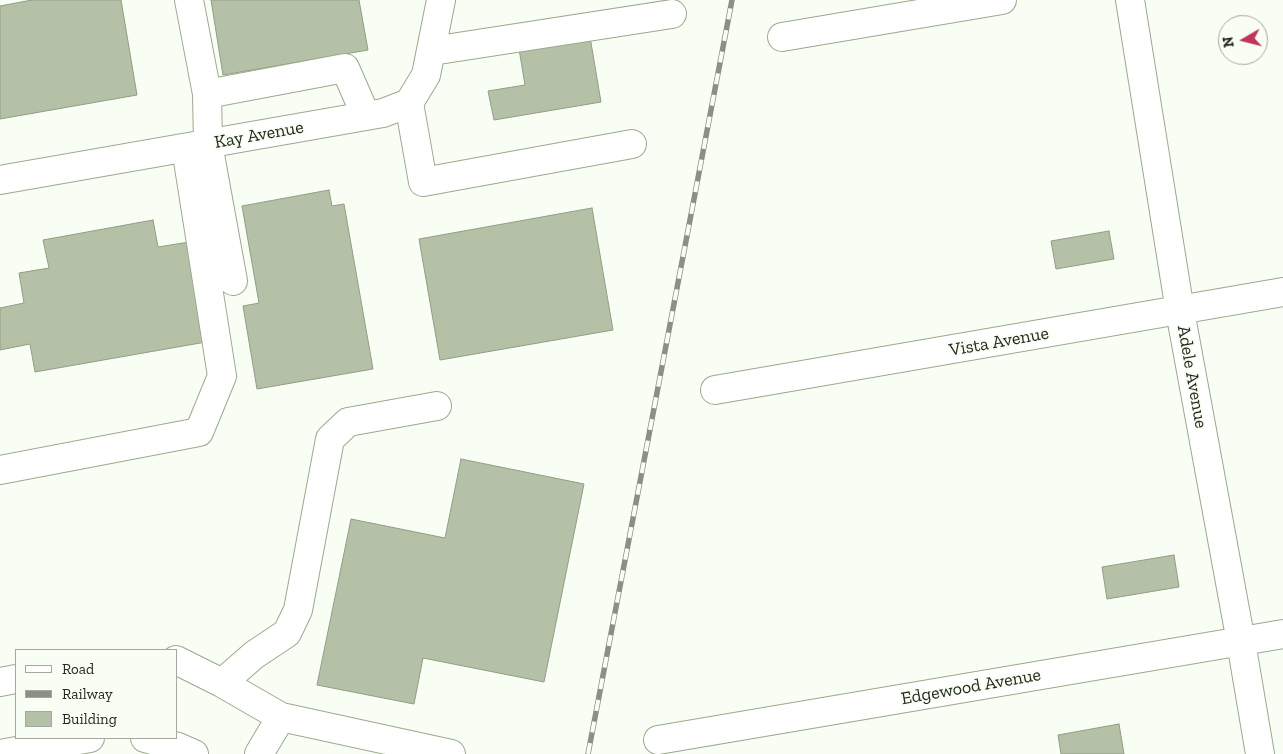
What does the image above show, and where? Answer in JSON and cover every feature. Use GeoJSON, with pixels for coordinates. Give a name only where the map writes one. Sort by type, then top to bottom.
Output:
{"type":"FeatureCollection","features":[{"type":"Feature","properties":{"kind":"street"},"geometry":{"type":"LineString","coordinates":[[0,470],[199,432],[222,376],[197,146],[207,94],[189,0]]}},
{"type":"Feature","properties":{"kind":"street"},"geometry":{"type":"LineString","coordinates":[[441,0],[426,74],[408,103],[423,182],[632,144]]}},
{"type":"Feature","properties":{"kind":"street"},"geometry":{"type":"LineString","coordinates":[[782,37],[1002,0]]}},
{"type":"Feature","properties":{"kind":"street","name":"Adele Avenue"},"geometry":{"type":"LineString","coordinates":[[1130,0],[1180,311],[1260,754]]}},
{"type":"Feature","properties":{"kind":"street"},"geometry":{"type":"LineString","coordinates":[[432,51],[672,14]]}},
{"type":"Feature","properties":{"kind":"street"},"geometry":{"type":"LineString","coordinates":[[207,94],[345,68],[360,80],[366,116]]}},
{"type":"Feature","properties":{"kind":"street","name":"Kay Avenue"},"geometry":{"type":"LineString","coordinates":[[0,180],[383,113],[408,103]]}},
{"type":"Feature","properties":{"kind":"street"},"geometry":{"type":"LineString","coordinates":[[197,146],[233,281]]}},
{"type":"Feature","properties":{"kind":"street","name":"Vista Avenue"},"geometry":{"type":"LineString","coordinates":[[715,390],[1283,292]]}},
{"type":"Feature","properties":{"kind":"street"},"geometry":{"type":"LineString","coordinates":[[222,683],[254,655],[287,633],[298,610],[330,439],[348,422],[437,406]]}},
{"type":"Feature","properties":{"kind":"street","name":"Edgewood Avenue"},"geometry":{"type":"LineString","coordinates":[[658,740],[1283,634]]}},
{"type":"Feature","properties":{"kind":"street"},"geometry":{"type":"LineString","coordinates":[[178,661],[222,683],[281,717],[451,754]]}},
{"type":"Feature","properties":{"kind":"street"},"geometry":{"type":"LineString","coordinates":[[0,682],[15,679]]}},
{"type":"Feature","properties":{"kind":"street"},"geometry":{"type":"LineString","coordinates":[[259,754],[281,717]]}},
{"type":"Feature","properties":{"kind":"street"},"geometry":{"type":"LineString","coordinates":[[0,754],[84,739]]}},
{"type":"Feature","properties":{"kind":"street"},"geometry":{"type":"LineString","coordinates":[[149,739],[178,747],[194,754]]}},
{"type":"Feature","properties":{"kind":"building"},"geometry":{"type":"Polygon","coordinates":[[[32,0],[121,0],[137,95],[0,119],[0,6],[32,0]]]}},
{"type":"Feature","properties":{"kind":"building"},"geometry":{"type":"Polygon","coordinates":[[[211,0],[359,0],[368,50],[223,75],[211,0]]]}},
{"type":"Feature","properties":{"kind":"building"},"geometry":{"type":"Polygon","coordinates":[[[589,31],[601,102],[494,120],[488,91],[525,85],[518,43],[589,31]]]}},
{"type":"Feature","properties":{"kind":"building"},"geometry":{"type":"Polygon","coordinates":[[[329,190],[332,206],[344,204],[373,369],[257,389],[243,306],[259,303],[242,206],[329,190]]]}},
{"type":"Feature","properties":{"kind":"building"},"geometry":{"type":"Polygon","coordinates":[[[592,208],[613,330],[440,360],[419,239],[592,208]]]}},
{"type":"Feature","properties":{"kind":"building"},"geometry":{"type":"Polygon","coordinates":[[[153,220],[158,247],[189,242],[206,342],[35,372],[30,344],[0,350],[0,308],[24,303],[19,273],[49,268],[43,240],[153,220]]]}},
{"type":"Feature","properties":{"kind":"building"},"geometry":{"type":"Polygon","coordinates":[[[1109,231],[1114,259],[1056,269],[1051,241],[1109,231]]]}},
{"type":"Feature","properties":{"kind":"building"},"geometry":{"type":"Polygon","coordinates":[[[461,459],[584,484],[544,682],[423,658],[414,704],[317,685],[351,519],[445,538],[461,459]]]}},
{"type":"Feature","properties":{"kind":"building"},"geometry":{"type":"Polygon","coordinates":[[[1174,555],[1179,587],[1107,599],[1102,567],[1174,555]]]}},
{"type":"Feature","properties":{"kind":"building"},"geometry":{"type":"Polygon","coordinates":[[[1119,724],[1124,754],[1061,754],[1058,735],[1119,724]]]}},
{"type":"Feature","properties":{"kind":"railway"},"geometry":{"type":"LineString","coordinates":[[588,754],[732,0]]}}]}
